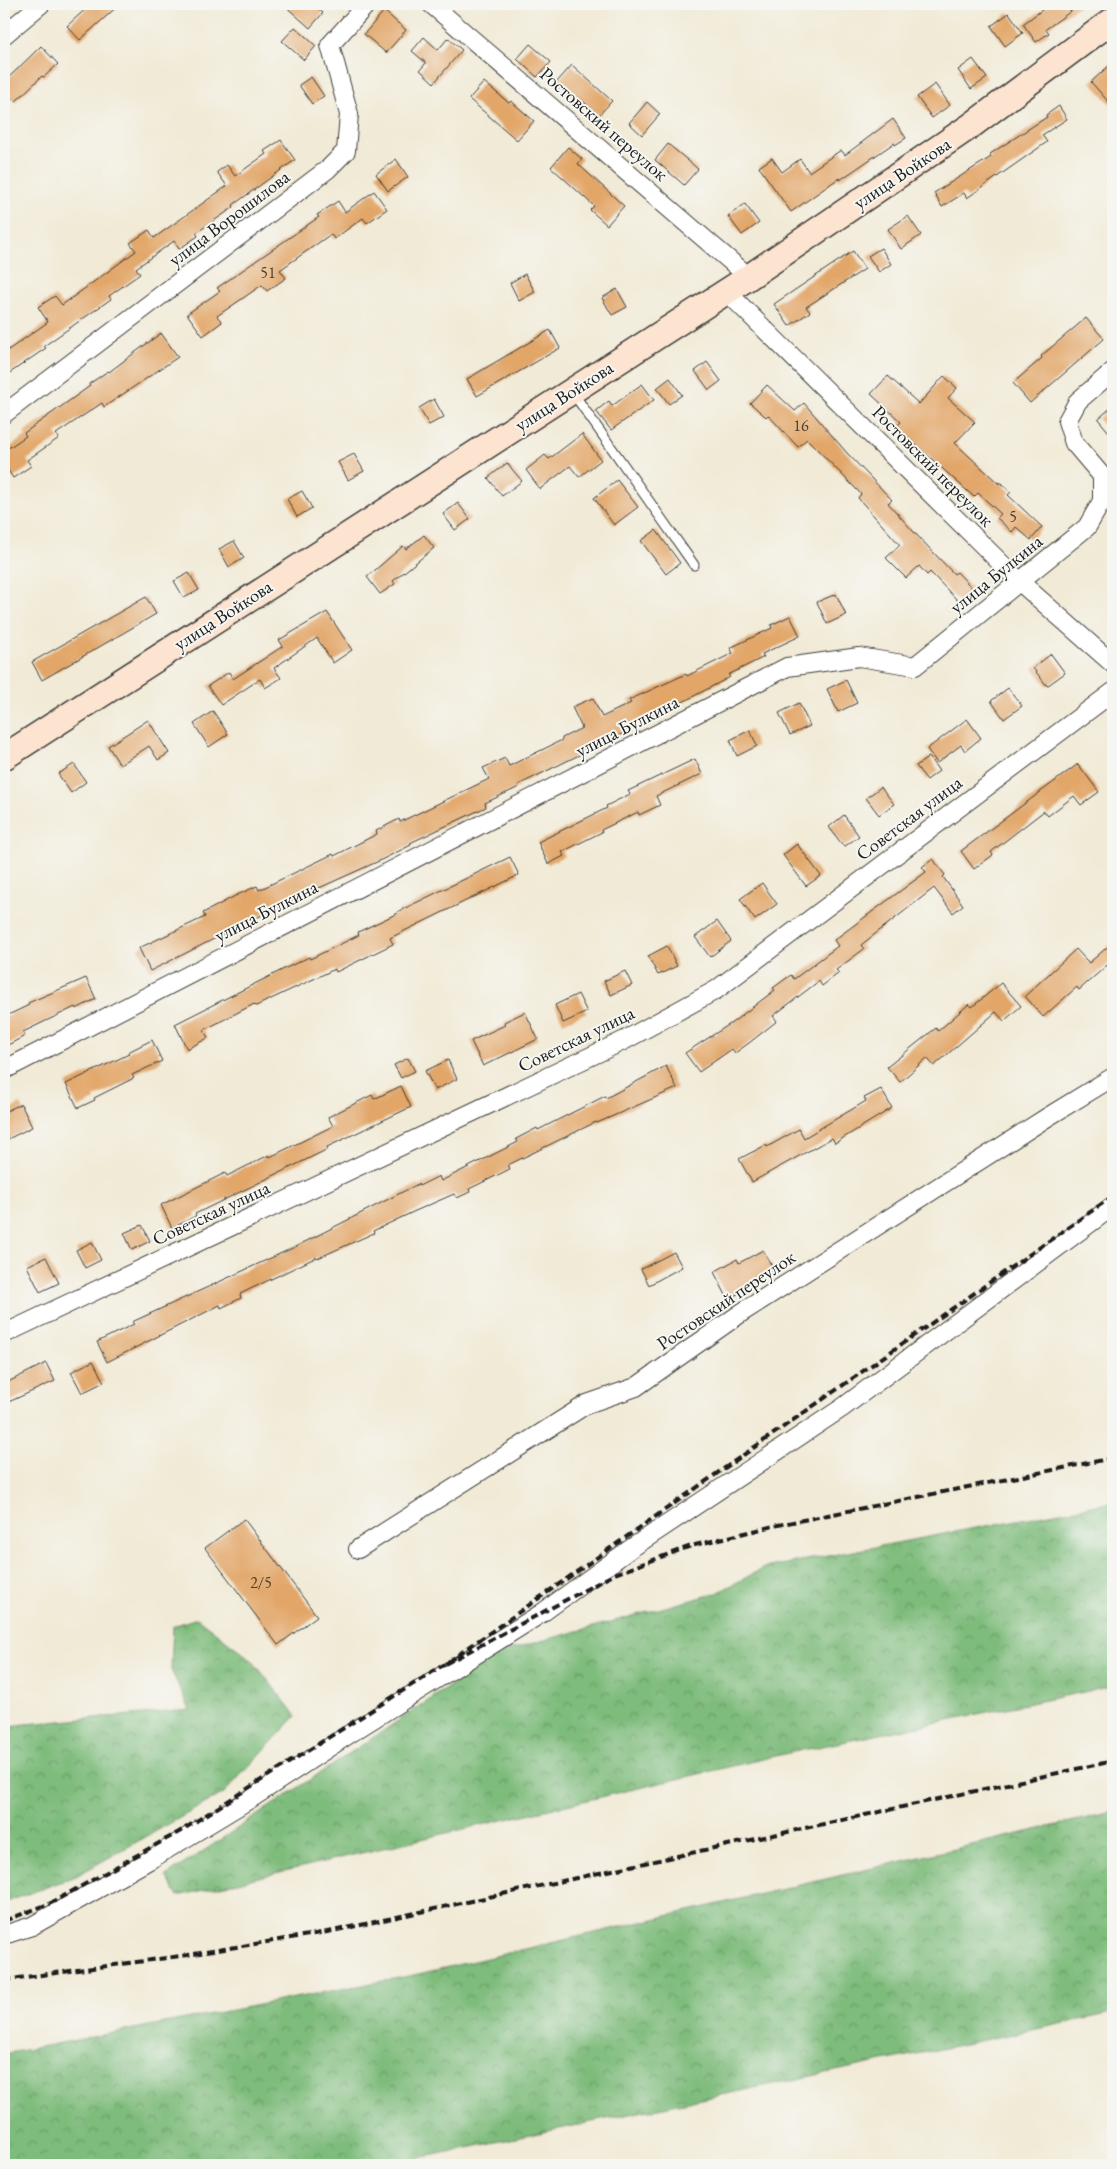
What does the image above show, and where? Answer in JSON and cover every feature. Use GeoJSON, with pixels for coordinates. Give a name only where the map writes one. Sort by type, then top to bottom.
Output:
{"type":"FeatureCollection","features":[{"type":"Feature","properties":{"kind":"main road","name":"улица Войкова"},"geometry":{"type":"LineString","coordinates":[[4,758],[727,292],[972,125],[1113,20]]}},
{"type":"Feature","properties":{"kind":"street"},"geometry":{"type":"LineString","coordinates":[[4,35],[41,4]]}},
{"type":"Feature","properties":{"kind":"street","name":"улица Ворошилова"},"geometry":{"type":"LineString","coordinates":[[4,414],[320,174],[346,151],[350,114],[330,45],[367,4]]}},
{"type":"Feature","properties":{"kind":"street","name":"Ростовский переулок"},"geometry":{"type":"LineString","coordinates":[[431,4],[749,277]]}},
{"type":"Feature","properties":{"kind":"street","name":"Ростовский переулок"},"geometry":{"type":"LineString","coordinates":[[727,292],[1020,582],[1113,664]]}},
{"type":"Feature","properties":{"kind":"street","name":"улица Булкина"},"geometry":{"type":"LineString","coordinates":[[4,1070],[788,668],[859,657],[916,666],[1087,527],[1102,502],[1102,476],[1074,442],[1067,421],[1078,401],[1113,371]]}},
{"type":"Feature","properties":{"kind":"street","name":"Советская улица"},"geometry":{"type":"LineString","coordinates":[[4,1334],[625,1040],[716,990],[1113,692]]}},
{"type":"Feature","properties":{"kind":"street","name":"Ростовский переулок"},"geometry":{"type":"LineString","coordinates":[[358,1549],[587,1404],[636,1387],[749,1308],[1113,1077]]}},
{"type":"Feature","properties":{"kind":"street"},"geometry":{"type":"LineString","coordinates":[[4,1935],[32,1926],[191,1835],[542,1613],[630,1549],[842,1408],[1113,1206]]}},
{"type":"Feature","properties":{"kind":"lane"},"geometry":{"type":"LineString","coordinates":[[572,391],[694,565]]}},
{"type":"Feature","properties":{"kind":"green space"},"geometry":{"type":"Polygon","coordinates":[[[1113,1502],[1113,1686],[784,1754],[178,1896],[166,1876],[501,1652],[717,1593],[764,1568],[1113,1502]]]}},
{"type":"Feature","properties":{"kind":"green space"},"geometry":{"type":"Polygon","coordinates":[[[197,1618],[252,1660],[296,1716],[224,1793],[76,1876],[4,1903],[4,1727],[190,1710],[171,1670],[173,1626],[197,1618]]]}},
{"type":"Feature","properties":{"kind":"green space"},"geometry":{"type":"Polygon","coordinates":[[[1113,1812],[1113,2013],[386,2165],[4,2165],[4,2054],[414,1975],[1113,1812]]]}},
{"type":"Feature","properties":{"kind":"building"},"geometry":{"type":"Polygon","coordinates":[[[91,4],[120,4],[80,40],[67,26],[91,4]]]}},
{"type":"Feature","properties":{"kind":"building"},"geometry":{"type":"Polygon","coordinates":[[[283,4],[313,4],[323,13],[310,28],[283,4]]]}},
{"type":"Feature","properties":{"kind":"building"},"geometry":{"type":"Polygon","coordinates":[[[1050,4],[1081,4],[1046,29],[1049,33],[1036,42],[1023,24],[1050,4]]]}},
{"type":"Feature","properties":{"kind":"building"},"geometry":{"type":"Polygon","coordinates":[[[384,11],[406,30],[386,53],[364,34],[384,11]]]}},
{"type":"Feature","properties":{"kind":"building"},"geometry":{"type":"Polygon","coordinates":[[[1009,13],[1023,33],[1005,46],[991,26],[1009,13]]]}},
{"type":"Feature","properties":{"kind":"building"},"geometry":{"type":"Polygon","coordinates":[[[295,27],[316,46],[304,60],[282,41],[295,27]]]}},
{"type":"Feature","properties":{"kind":"building"},"geometry":{"type":"Polygon","coordinates":[[[424,37],[438,50],[448,38],[462,50],[434,83],[420,70],[426,63],[412,51],[424,37]]]}},
{"type":"Feature","properties":{"kind":"building"},"geometry":{"type":"Polygon","coordinates":[[[530,44],[551,62],[537,77],[517,59],[530,44]]]}},
{"type":"Feature","properties":{"kind":"building"},"geometry":{"type":"Polygon","coordinates":[[[41,46],[58,64],[44,77],[42,76],[15,102],[4,90],[4,82],[41,46]]]}},
{"type":"Feature","properties":{"kind":"building"},"geometry":{"type":"Polygon","coordinates":[[[973,59],[987,78],[971,89],[958,70],[973,59]]]}},
{"type":"Feature","properties":{"kind":"building"},"geometry":{"type":"Polygon","coordinates":[[[1113,62],[1113,107],[1091,82],[1113,62]]]}},
{"type":"Feature","properties":{"kind":"building"},"geometry":{"type":"Polygon","coordinates":[[[572,65],[612,101],[599,115],[579,98],[577,101],[556,83],[572,65]]]}},
{"type":"Feature","properties":{"kind":"building"},"geometry":{"type":"Polygon","coordinates":[[[311,77],[324,96],[312,104],[299,85],[311,77]]]}},
{"type":"Feature","properties":{"kind":"building"},"geometry":{"type":"Polygon","coordinates":[[[484,82],[509,103],[511,101],[534,121],[517,140],[469,99],[484,82]]]}},
{"type":"Feature","properties":{"kind":"building"},"geometry":{"type":"Polygon","coordinates":[[[935,84],[950,105],[932,118],[917,97],[935,84]]]}},
{"type":"Feature","properties":{"kind":"building"},"geometry":{"type":"Polygon","coordinates":[[[647,102],[660,114],[642,135],[629,123],[647,102]]]}},
{"type":"Feature","properties":{"kind":"building"},"geometry":{"type":"Polygon","coordinates":[[[1059,106],[1067,119],[1042,135],[1047,142],[967,198],[964,193],[942,207],[934,193],[991,157],[990,154],[1047,117],[1046,115],[1059,106]]]}},
{"type":"Feature","properties":{"kind":"building"},"geometry":{"type":"Polygon","coordinates":[[[893,119],[906,138],[895,145],[894,143],[840,180],[839,178],[791,212],[759,167],[772,158],[782,172],[800,159],[809,172],[841,150],[845,155],[893,119]]]}},
{"type":"Feature","properties":{"kind":"building"},"geometry":{"type":"Polygon","coordinates":[[[281,140],[295,160],[233,205],[234,207],[196,233],[198,236],[179,249],[174,241],[136,268],[140,274],[109,296],[111,299],[4,377],[4,353],[48,322],[38,307],[55,296],[62,305],[136,251],[130,243],[149,230],[154,238],[227,186],[217,172],[227,165],[235,176],[266,154],[264,151],[281,140]]]}},
{"type":"Feature","properties":{"kind":"building"},"geometry":{"type":"Polygon","coordinates":[[[668,144],[698,169],[684,185],[655,160],[668,144]]]}},
{"type":"Feature","properties":{"kind":"building"},"geometry":{"type":"Polygon","coordinates":[[[568,147],[582,159],[578,164],[624,206],[607,225],[590,210],[594,206],[551,167],[568,147]]]}},
{"type":"Feature","properties":{"kind":"building"},"geometry":{"type":"Polygon","coordinates":[[[396,159],[408,177],[388,191],[376,174],[396,159]]]}},
{"type":"Feature","properties":{"kind":"building"},"geometry":{"type":"Polygon","coordinates":[[[374,191],[387,209],[367,223],[363,218],[334,239],[331,234],[280,270],[286,278],[267,291],[262,285],[217,316],[222,322],[203,336],[187,314],[220,291],[217,288],[319,217],[317,215],[338,201],[345,212],[374,191]]]}},
{"type":"Feature","properties":{"kind":"building"},"geometry":{"type":"Polygon","coordinates":[[[745,204],[759,223],[742,235],[728,216],[745,204]]]}},
{"type":"Feature","properties":{"kind":"building"},"geometry":{"type":"Polygon","coordinates":[[[908,216],[921,235],[901,249],[888,229],[908,216]]]}},
{"type":"Feature","properties":{"kind":"building"},"geometry":{"type":"Polygon","coordinates":[[[881,248],[891,264],[879,272],[868,256],[881,248]]]}},
{"type":"Feature","properties":{"kind":"building"},"geometry":{"type":"Polygon","coordinates":[[[853,251],[865,269],[806,307],[810,312],[789,326],[774,304],[853,251]]]}},
{"type":"Feature","properties":{"kind":"building"},"geometry":{"type":"Polygon","coordinates":[[[525,274],[535,292],[519,301],[510,283],[525,274]]]}},
{"type":"Feature","properties":{"kind":"building"},"geometry":{"type":"Polygon","coordinates":[[[617,289],[627,307],[612,315],[602,298],[617,289]]]}},
{"type":"Feature","properties":{"kind":"building"},"geometry":{"type":"Polygon","coordinates":[[[1086,318],[1104,339],[1030,403],[1013,383],[1042,358],[1041,356],[1086,318]]]}},
{"type":"Feature","properties":{"kind":"building"},"geometry":{"type":"Polygon","coordinates":[[[550,330],[560,348],[477,396],[467,379],[550,330]]]}},
{"type":"Feature","properties":{"kind":"building"},"geometry":{"type":"Polygon","coordinates":[[[161,333],[178,357],[104,407],[102,403],[56,434],[59,438],[27,460],[31,466],[13,478],[4,464],[4,451],[26,436],[24,433],[90,386],[89,384],[109,372],[161,333]]]}},
{"type":"Feature","properties":{"kind":"building"},"geometry":{"type":"Polygon","coordinates":[[[707,362],[721,381],[709,390],[695,371],[707,362]]]}},
{"type":"Feature","properties":{"kind":"building"},"geometry":{"type":"Polygon","coordinates":[[[888,376],[919,404],[944,376],[957,388],[948,398],[975,422],[955,443],[999,484],[1000,482],[1011,492],[1008,495],[1042,527],[1031,540],[1016,527],[1012,532],[997,518],[1001,514],[978,493],[974,497],[896,427],[901,422],[871,394],[888,376]]]}},
{"type":"Feature","properties":{"kind":"building"},"geometry":{"type":"Polygon","coordinates":[[[670,378],[682,395],[669,404],[657,388],[670,378]]]}},
{"type":"Feature","properties":{"kind":"building"},"geometry":{"type":"Polygon","coordinates":[[[642,384],[654,400],[611,430],[596,411],[609,401],[612,406],[642,384]]]}},
{"type":"Feature","properties":{"kind":"building"},"geometry":{"type":"Polygon","coordinates":[[[767,385],[795,411],[804,403],[847,453],[892,500],[888,503],[912,530],[954,574],[957,572],[974,590],[960,603],[930,572],[927,575],[919,566],[906,578],[886,558],[900,545],[858,498],[861,494],[807,439],[798,447],[768,415],[766,417],[750,403],[767,385]]]}},
{"type":"Feature","properties":{"kind":"building"},"geometry":{"type":"Polygon","coordinates":[[[434,399],[444,417],[429,425],[419,408],[434,399]]]}},
{"type":"Feature","properties":{"kind":"building"},"geometry":{"type":"Polygon","coordinates":[[[1113,406],[1113,437],[1098,419],[1113,406]]]}},
{"type":"Feature","properties":{"kind":"building"},"geometry":{"type":"Polygon","coordinates":[[[582,434],[601,460],[579,477],[570,466],[540,489],[526,470],[545,455],[549,459],[582,434]]]}},
{"type":"Feature","properties":{"kind":"building"},"geometry":{"type":"Polygon","coordinates":[[[354,454],[364,471],[348,480],[338,462],[354,454]]]}},
{"type":"Feature","properties":{"kind":"building"},"geometry":{"type":"Polygon","coordinates":[[[507,463],[522,481],[502,496],[488,478],[507,463]]]}},
{"type":"Feature","properties":{"kind":"building"},"geometry":{"type":"Polygon","coordinates":[[[617,480],[638,507],[614,525],[594,498],[617,480]]]}},
{"type":"Feature","properties":{"kind":"building"},"geometry":{"type":"Polygon","coordinates":[[[302,491],[312,508],[297,517],[287,499],[302,491]]]}},
{"type":"Feature","properties":{"kind":"building"},"geometry":{"type":"Polygon","coordinates":[[[458,503],[470,519],[455,530],[443,514],[458,503]]]}},
{"type":"Feature","properties":{"kind":"building"},"geometry":{"type":"Polygon","coordinates":[[[656,530],[680,563],[666,574],[641,541],[656,530]]]}},
{"type":"Feature","properties":{"kind":"building"},"geometry":{"type":"Polygon","coordinates":[[[424,535],[434,548],[393,581],[395,584],[380,594],[367,577],[403,546],[406,549],[424,535]]]}},
{"type":"Feature","properties":{"kind":"building"},"geometry":{"type":"Polygon","coordinates":[[[234,541],[244,558],[229,567],[219,549],[234,541]]]}},
{"type":"Feature","properties":{"kind":"building"},"geometry":{"type":"Polygon","coordinates":[[[189,573],[199,590],[184,598],[174,581],[189,573]]]}},
{"type":"Feature","properties":{"kind":"building"},"geometry":{"type":"Polygon","coordinates":[[[836,594],[846,615],[827,624],[817,602],[836,594]]]}},
{"type":"Feature","properties":{"kind":"building"},"geometry":{"type":"Polygon","coordinates":[[[146,597],[156,614],[42,680],[32,662],[146,597]]]}},
{"type":"Feature","properties":{"kind":"building"},"geometry":{"type":"Polygon","coordinates":[[[327,612],[352,650],[333,663],[317,638],[274,668],[281,678],[265,688],[260,679],[221,705],[208,686],[229,672],[233,679],[283,646],[279,640],[327,612]]]}},
{"type":"Feature","properties":{"kind":"building"},"geometry":{"type":"Polygon","coordinates":[[[790,616],[800,636],[762,654],[764,657],[728,675],[730,677],[677,705],[676,702],[624,727],[626,732],[518,785],[519,787],[485,803],[486,807],[410,843],[411,845],[379,861],[286,903],[150,971],[139,948],[205,917],[203,913],[237,895],[257,886],[259,890],[333,854],[334,856],[377,834],[376,831],[399,819],[400,822],[489,779],[483,768],[505,758],[509,766],[562,740],[562,738],[582,728],[572,707],[593,698],[602,717],[631,703],[629,700],[686,674],[687,676],[733,653],[730,648],[772,628],[771,625],[790,616]]]}},
{"type":"Feature","properties":{"kind":"building"},"geometry":{"type":"Polygon","coordinates":[[[1051,654],[1065,673],[1047,686],[1033,668],[1051,654]]]}},
{"type":"Feature","properties":{"kind":"building"},"geometry":{"type":"Polygon","coordinates":[[[846,680],[857,703],[838,712],[827,689],[846,680]]]}},
{"type":"Feature","properties":{"kind":"building"},"geometry":{"type":"Polygon","coordinates":[[[1008,688],[1022,706],[1004,719],[991,701],[1008,688]]]}},
{"type":"Feature","properties":{"kind":"building"},"geometry":{"type":"Polygon","coordinates":[[[799,703],[810,726],[790,735],[779,713],[799,703]]]}},
{"type":"Feature","properties":{"kind":"building"},"geometry":{"type":"Polygon","coordinates":[[[213,711],[228,734],[209,747],[194,724],[213,711]]]}},
{"type":"Feature","properties":{"kind":"building"},"geometry":{"type":"Polygon","coordinates":[[[967,719],[981,738],[965,751],[961,745],[937,763],[927,749],[967,719]]]}},
{"type":"Feature","properties":{"kind":"building"},"geometry":{"type":"Polygon","coordinates":[[[148,720],[169,753],[158,760],[149,746],[120,765],[108,746],[148,720]]]}},
{"type":"Feature","properties":{"kind":"building"},"geometry":{"type":"Polygon","coordinates":[[[750,730],[757,746],[737,756],[730,740],[750,730]]]}},
{"type":"Feature","properties":{"kind":"building"},"geometry":{"type":"Polygon","coordinates":[[[929,757],[939,771],[927,780],[916,766],[929,757]]]}},
{"type":"Feature","properties":{"kind":"building"},"geometry":{"type":"Polygon","coordinates":[[[695,759],[702,774],[656,796],[660,805],[639,815],[638,812],[601,830],[602,832],[562,852],[564,856],[548,864],[538,842],[607,808],[606,806],[630,794],[628,791],[695,759]]]}},
{"type":"Feature","properties":{"kind":"building"},"geometry":{"type":"Polygon","coordinates":[[[74,764],[86,782],[71,793],[58,774],[74,764]]]}},
{"type":"Feature","properties":{"kind":"building"},"geometry":{"type":"Polygon","coordinates":[[[1078,764],[1099,792],[1081,805],[1074,796],[1048,816],[1044,811],[991,852],[993,855],[974,869],[961,851],[1078,764]]]}},
{"type":"Feature","properties":{"kind":"building"},"geometry":{"type":"Polygon","coordinates":[[[881,787],[894,804],[879,815],[866,798],[881,787]]]}},
{"type":"Feature","properties":{"kind":"building"},"geometry":{"type":"Polygon","coordinates":[[[844,815],[859,836],[844,847],[829,827],[844,815]]]}},
{"type":"Feature","properties":{"kind":"building"},"geometry":{"type":"Polygon","coordinates":[[[797,844],[821,876],[806,886],[783,855],[797,844]]]}},
{"type":"Feature","properties":{"kind":"building"},"geometry":{"type":"Polygon","coordinates":[[[510,857],[519,875],[390,938],[393,944],[336,972],[335,969],[256,1006],[254,1004],[204,1030],[208,1038],[187,1049],[175,1024],[284,969],[309,957],[310,959],[359,935],[358,932],[510,857]]]}},
{"type":"Feature","properties":{"kind":"building"},"geometry":{"type":"Polygon","coordinates":[[[933,859],[963,905],[953,913],[934,888],[861,945],[864,949],[836,970],[839,973],[822,986],[819,981],[773,1016],[777,1021],[735,1053],[732,1049],[699,1072],[685,1053],[733,1022],[775,990],[773,988],[791,975],[794,979],[838,946],[834,940],[926,872],[922,867],[933,859]]]}},
{"type":"Feature","properties":{"kind":"building"},"geometry":{"type":"Polygon","coordinates":[[[762,883],[777,904],[755,920],[740,899],[762,883]]]}},
{"type":"Feature","properties":{"kind":"building"},"geometry":{"type":"Polygon","coordinates":[[[717,921],[731,941],[710,957],[695,937],[717,921]]]}},
{"type":"Feature","properties":{"kind":"building"},"geometry":{"type":"Polygon","coordinates":[[[1113,942],[1113,960],[1079,990],[1077,987],[1043,1017],[1025,996],[1076,949],[1089,963],[1113,942]]]}},
{"type":"Feature","properties":{"kind":"building"},"geometry":{"type":"Polygon","coordinates":[[[667,946],[677,966],[658,975],[648,956],[667,946]]]}},
{"type":"Feature","properties":{"kind":"building"},"geometry":{"type":"Polygon","coordinates":[[[625,971],[632,985],[611,995],[604,981],[625,971]]]}},
{"type":"Feature","properties":{"kind":"building"},"geometry":{"type":"Polygon","coordinates":[[[86,978],[96,999],[23,1032],[25,1036],[4,1047],[4,1017],[29,1005],[28,1003],[86,978]]]}},
{"type":"Feature","properties":{"kind":"building"},"geometry":{"type":"Polygon","coordinates":[[[1001,983],[1021,1006],[1004,1021],[996,1012],[934,1066],[927,1058],[900,1082],[887,1067],[936,1028],[938,1031],[969,1004],[972,1007],[1001,983]]]}},
{"type":"Feature","properties":{"kind":"building"},"geometry":{"type":"Polygon","coordinates":[[[578,994],[587,1012],[563,1023],[555,1005],[578,994]]]}},
{"type":"Feature","properties":{"kind":"building"},"geometry":{"type":"Polygon","coordinates":[[[525,1012],[538,1039],[483,1066],[471,1041],[505,1025],[504,1022],[525,1012]]]}},
{"type":"Feature","properties":{"kind":"building"},"geometry":{"type":"Polygon","coordinates":[[[152,1040],[162,1061],[132,1075],[134,1078],[78,1108],[66,1084],[129,1054],[128,1052],[152,1040]]]}},
{"type":"Feature","properties":{"kind":"building"},"geometry":{"type":"Polygon","coordinates":[[[408,1058],[415,1071],[401,1078],[394,1065],[408,1058]]]}},
{"type":"Feature","properties":{"kind":"building"},"geometry":{"type":"Polygon","coordinates":[[[448,1060],[457,1079],[435,1090],[425,1071],[448,1060]]]}},
{"type":"Feature","properties":{"kind":"building"},"geometry":{"type":"Polygon","coordinates":[[[666,1066],[677,1088],[596,1122],[508,1165],[510,1169],[469,1189],[470,1192],[457,1198],[454,1194],[413,1212],[373,1231],[374,1233],[317,1257],[240,1294],[241,1298],[221,1308],[220,1305],[107,1362],[97,1342],[134,1324],[132,1322],[297,1246],[418,1184],[419,1186],[439,1176],[441,1181],[518,1142],[516,1139],[537,1128],[538,1130],[605,1096],[606,1098],[666,1066]]]}},
{"type":"Feature","properties":{"kind":"building"},"geometry":{"type":"Polygon","coordinates":[[[401,1086],[411,1107],[327,1147],[328,1149],[195,1214],[196,1216],[172,1228],[161,1205],[225,1173],[227,1176],[333,1126],[328,1117],[372,1095],[374,1099],[401,1086]]]}},
{"type":"Feature","properties":{"kind":"building"},"geometry":{"type":"Polygon","coordinates":[[[881,1089],[892,1108],[835,1143],[832,1138],[752,1182],[739,1159],[766,1145],[767,1147],[799,1129],[804,1138],[866,1101],[864,1098],[881,1089]]]}},
{"type":"Feature","properties":{"kind":"building"},"geometry":{"type":"Polygon","coordinates":[[[21,1104],[32,1127],[8,1139],[4,1130],[4,1112],[21,1104]]]}},
{"type":"Feature","properties":{"kind":"building"},"geometry":{"type":"Polygon","coordinates":[[[142,1225],[150,1241],[132,1250],[124,1233],[142,1225]]]}},
{"type":"Feature","properties":{"kind":"building"},"geometry":{"type":"Polygon","coordinates":[[[92,1242],[101,1260],[85,1268],[76,1250],[92,1242]]]}},
{"type":"Feature","properties":{"kind":"building"},"geometry":{"type":"Polygon","coordinates":[[[763,1250],[774,1270],[750,1283],[752,1286],[728,1299],[714,1272],[737,1259],[739,1263],[763,1250]]]}},
{"type":"Feature","properties":{"kind":"building"},"geometry":{"type":"Polygon","coordinates":[[[674,1252],[682,1267],[649,1285],[641,1269],[674,1252]]]}},
{"type":"Feature","properties":{"kind":"building"},"geometry":{"type":"Polygon","coordinates":[[[46,1257],[59,1283],[40,1292],[27,1266],[46,1257]]]}},
{"type":"Feature","properties":{"kind":"building"},"geometry":{"type":"Polygon","coordinates":[[[93,1361],[104,1382],[82,1393],[71,1372],[93,1361]]]}},
{"type":"Feature","properties":{"kind":"building"},"geometry":{"type":"Polygon","coordinates":[[[46,1363],[55,1381],[4,1404],[4,1384],[46,1363]]]}},
{"type":"Feature","properties":{"kind":"building"},"geometry":{"type":"Polygon","coordinates":[[[244,1519],[317,1616],[278,1645],[205,1548],[244,1519]]]}},
{"type":"Feature","properties":{"kind":"railway"},"geometry":{"type":"LineString","coordinates":[[1113,1196],[445,1664],[615,1574],[691,1546],[778,1525],[1113,1458]]}},
{"type":"Feature","properties":{"kind":"railway"},"geometry":{"type":"LineString","coordinates":[[4,1921],[51,1903],[179,1832],[445,1664]]}},
{"type":"Feature","properties":{"kind":"railway"},"geometry":{"type":"LineString","coordinates":[[4,1980],[188,1955],[333,1931],[1113,1761]]}}]}
